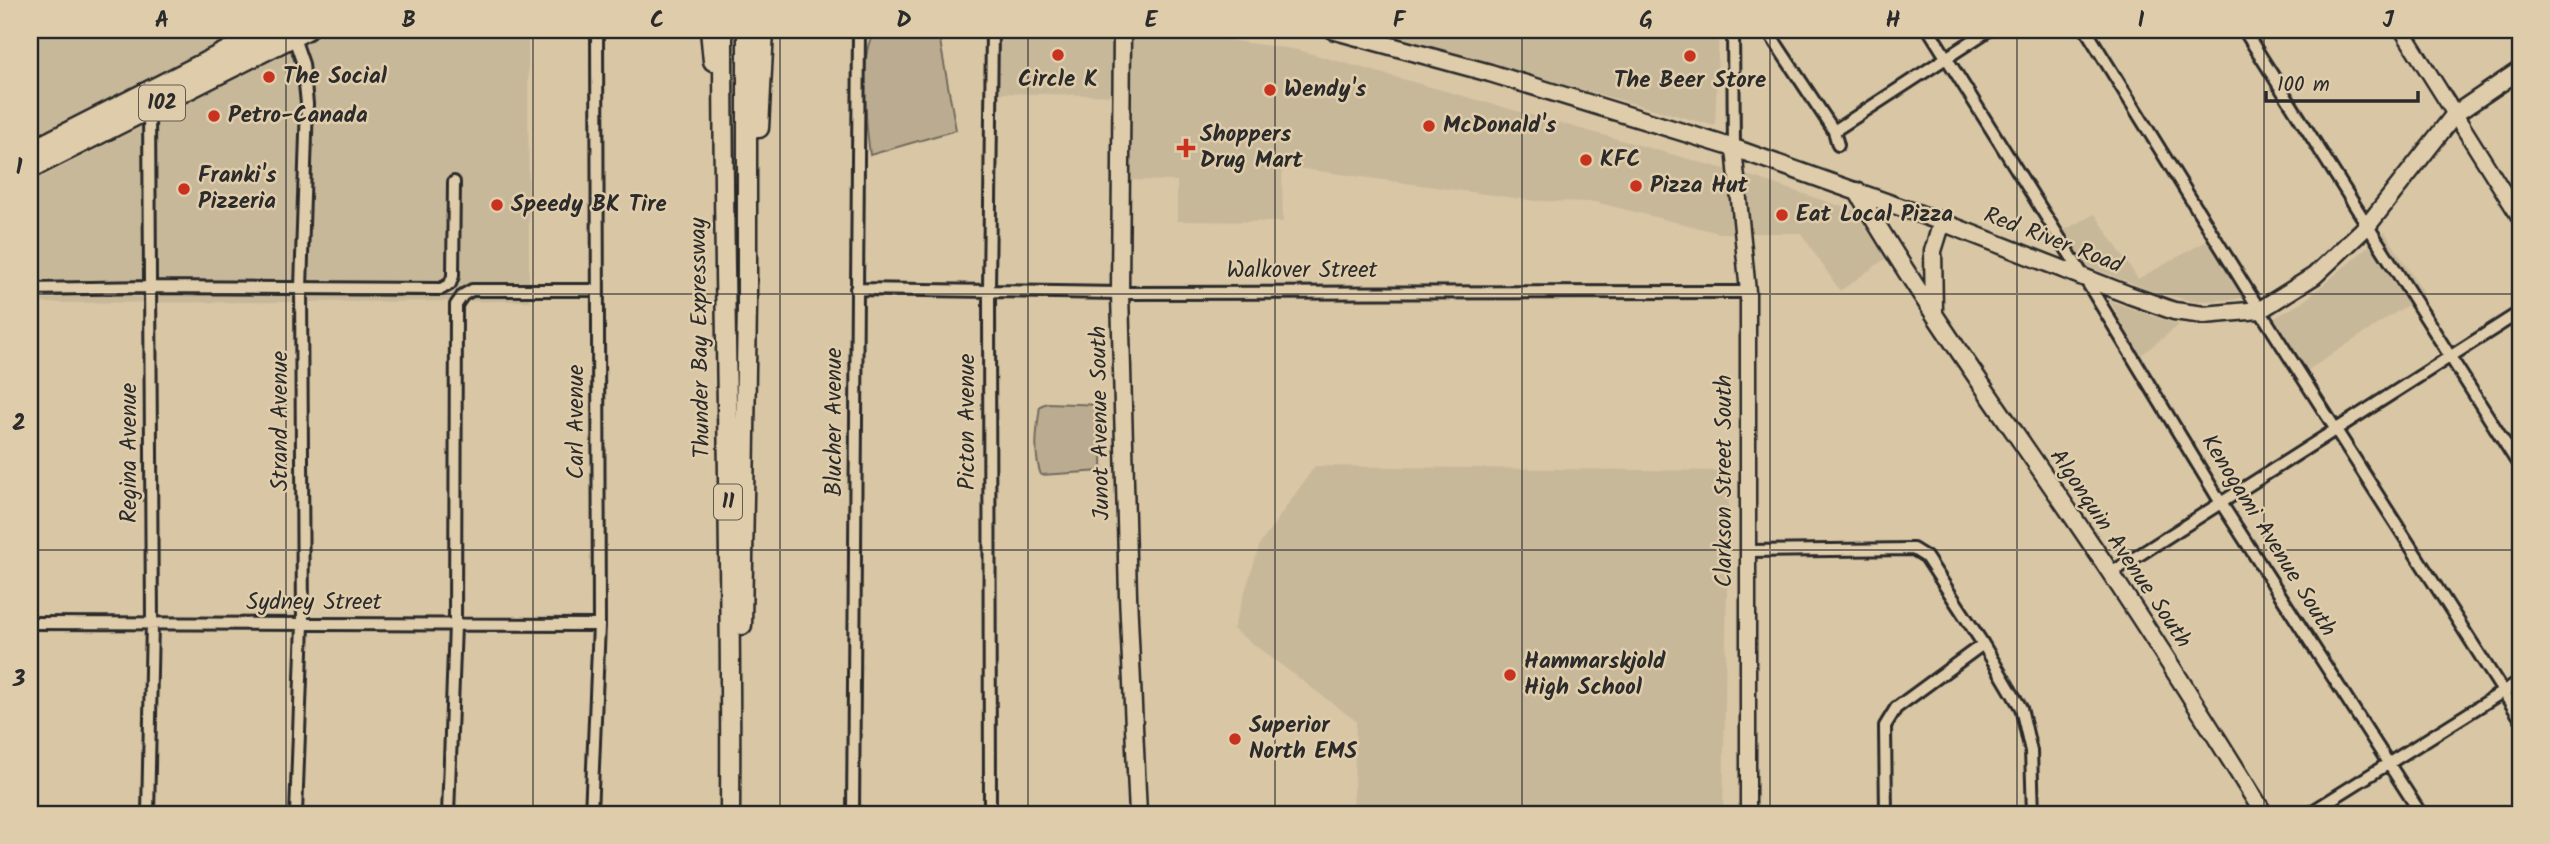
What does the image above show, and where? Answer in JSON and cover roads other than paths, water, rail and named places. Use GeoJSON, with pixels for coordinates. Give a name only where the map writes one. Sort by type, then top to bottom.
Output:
{"type":"FeatureCollection","features":[{"type":"Feature","properties":{"kind":"main road","name":"102"},"geometry":{"type":"LineString","coordinates":[[30,151],[268,30]]}},
{"type":"Feature","properties":{"kind":"main road"},"geometry":{"type":"LineString","coordinates":[[710,30],[723,190]]}},
{"type":"Feature","properties":{"kind":"main road","name":"Thunder Bay Expressway"},"geometry":{"type":"LineString","coordinates":[[723,30],[723,190],[731,627],[730,814]]}},
{"type":"Feature","properties":{"kind":"main road","name":"Thunder Bay Expressway"},"geometry":{"type":"LineString","coordinates":[[742,814],[747,30]]}},
{"type":"Feature","properties":{"kind":"main road"},"geometry":{"type":"LineString","coordinates":[[748,201],[759,136],[764,30]]}},
{"type":"Feature","properties":{"kind":"main road","name":"Junot Avenue South"},"geometry":{"type":"LineString","coordinates":[[1122,30],[1120,293],[1128,596],[1138,814]]}},
{"type":"Feature","properties":{"kind":"main road","name":"Red River Road"},"geometry":{"type":"LineString","coordinates":[[1332,30],[1490,73],[1734,148],[1942,222],[2174,311],[2204,315],[2260,310],[2314,276],[2368,225],[2455,114],[2520,70]]}},
{"type":"Feature","properties":{"kind":"main road","name":"102"},"geometry":{"type":"LineString","coordinates":[[30,169],[208,81],[297,32]]}},
{"type":"Feature","properties":{"kind":"main road","name":"Algonquin Avenue South"},"geometry":{"type":"LineString","coordinates":[[1857,191],[1887,242],[2111,573],[2264,814]]}},
{"type":"Feature","properties":{"kind":"main road"},"geometry":{"type":"LineString","coordinates":[[1934,312],[1933,251],[1942,222]]}},
{"type":"Feature","properties":{"kind":"street","name":"Carl Avenue"},"geometry":{"type":"LineString","coordinates":[[591,814],[599,625],[597,30]]}},
{"type":"Feature","properties":{"kind":"street","name":"Blucher Avenue"},"geometry":{"type":"LineString","coordinates":[[853,814],[859,30]]}},
{"type":"Feature","properties":{"kind":"street","name":"Picton Avenue"},"geometry":{"type":"LineString","coordinates":[[990,814],[989,290],[992,30]]}},
{"type":"Feature","properties":{"kind":"street"},"geometry":{"type":"LineString","coordinates":[[1733,30],[1734,148]]}},
{"type":"Feature","properties":{"kind":"street"},"geometry":{"type":"LineString","coordinates":[[1767,30],[1834,131],[1838,145]]}},
{"type":"Feature","properties":{"kind":"street","name":"Kenogami Avenue South"},"geometry":{"type":"LineString","coordinates":[[1929,30],[2084,277],[2221,503],[2421,814]]}},
{"type":"Feature","properties":{"kind":"street"},"geometry":{"type":"LineString","coordinates":[[1834,131],[1989,30]]}},
{"type":"Feature","properties":{"kind":"street"},"geometry":{"type":"LineString","coordinates":[[2086,30],[2260,310],[2520,718]]}},
{"type":"Feature","properties":{"kind":"street"},"geometry":{"type":"LineString","coordinates":[[2244,30],[2520,467]]}},
{"type":"Feature","properties":{"kind":"street"},"geometry":{"type":"LineString","coordinates":[[2402,30],[2520,218]]}},
{"type":"Feature","properties":{"kind":"street","name":"Strand Avenue"},"geometry":{"type":"LineString","coordinates":[[296,814],[303,624],[301,288],[307,104],[297,32]]}},
{"type":"Feature","properties":{"kind":"street","name":"Regina Avenue"},"geometry":{"type":"LineString","coordinates":[[148,814],[152,623],[149,90]]}},
{"type":"Feature","properties":{"kind":"street","name":"Clarkson Street South"},"geometry":{"type":"LineString","coordinates":[[1734,148],[1748,292],[1748,814]]}},
{"type":"Feature","properties":{"kind":"street"},"geometry":{"type":"LineString","coordinates":[[30,289],[441,289],[450,284],[453,276],[454,182]]}},
{"type":"Feature","properties":{"kind":"street","name":"Walkover Street"},"geometry":{"type":"LineString","coordinates":[[856,289],[1120,293],[1748,292]]}},
{"type":"Feature","properties":{"kind":"street"},"geometry":{"type":"LineString","coordinates":[[448,814],[455,625],[456,305],[463,295],[472,290],[597,290]]}},
{"type":"Feature","properties":{"kind":"street"},"geometry":{"type":"LineString","coordinates":[[2111,573],[2520,312]]}},
{"type":"Feature","properties":{"kind":"street"},"geometry":{"type":"LineString","coordinates":[[1748,551],[1913,549],[1926,557],[2021,708],[2031,751],[2033,814]]}},
{"type":"Feature","properties":{"kind":"street","name":"Sydney Street"},"geometry":{"type":"LineString","coordinates":[[30,623],[599,625]]}},
{"type":"Feature","properties":{"kind":"street"},"geometry":{"type":"LineString","coordinates":[[1886,814],[1885,726],[1896,708],[1983,644]]}},
{"type":"Feature","properties":{"kind":"street"},"geometry":{"type":"LineString","coordinates":[[2308,814],[2520,681]]}},
{"type":"Feature","properties":{"kind":"place","name":"Circle K"},"geometry":{"type":"Point","coordinates":[1058,55]}},
{"type":"Feature","properties":{"kind":"place","name":"The Beer Store"},"geometry":{"type":"Point","coordinates":[1690,56]}},
{"type":"Feature","properties":{"kind":"place","name":"The Social"},"geometry":{"type":"Point","coordinates":[269,77]}},
{"type":"Feature","properties":{"kind":"place","name":"Wendy's"},"geometry":{"type":"Point","coordinates":[1270,90]}},
{"type":"Feature","properties":{"kind":"place","name":"Petro-Canada"},"geometry":{"type":"Point","coordinates":[214,116]}},
{"type":"Feature","properties":{"kind":"place","name":"McDonald's"},"geometry":{"type":"Point","coordinates":[1429,126]}},
{"type":"Feature","properties":{"kind":"place","name":"Shoppers Drug Mart"},"geometry":{"type":"Point","coordinates":[1186,148]}},
{"type":"Feature","properties":{"kind":"place","name":"KFC"},"geometry":{"type":"Point","coordinates":[1586,160]}},
{"type":"Feature","properties":{"kind":"place","name":"Pizza Hut"},"geometry":{"type":"Point","coordinates":[1636,186]}},
{"type":"Feature","properties":{"kind":"place","name":"Franki's Pizzeria"},"geometry":{"type":"Point","coordinates":[184,189]}},
{"type":"Feature","properties":{"kind":"place","name":"Speedy BK Tire"},"geometry":{"type":"Point","coordinates":[497,205]}},
{"type":"Feature","properties":{"kind":"place","name":"Eat Local Pizza"},"geometry":{"type":"Point","coordinates":[1782,215]}},
{"type":"Feature","properties":{"kind":"place","name":"Hammarskjold High School"},"geometry":{"type":"Point","coordinates":[1510,675]}},
{"type":"Feature","properties":{"kind":"place","name":"Superior North EMS"},"geometry":{"type":"Point","coordinates":[1235,739]}}]}
